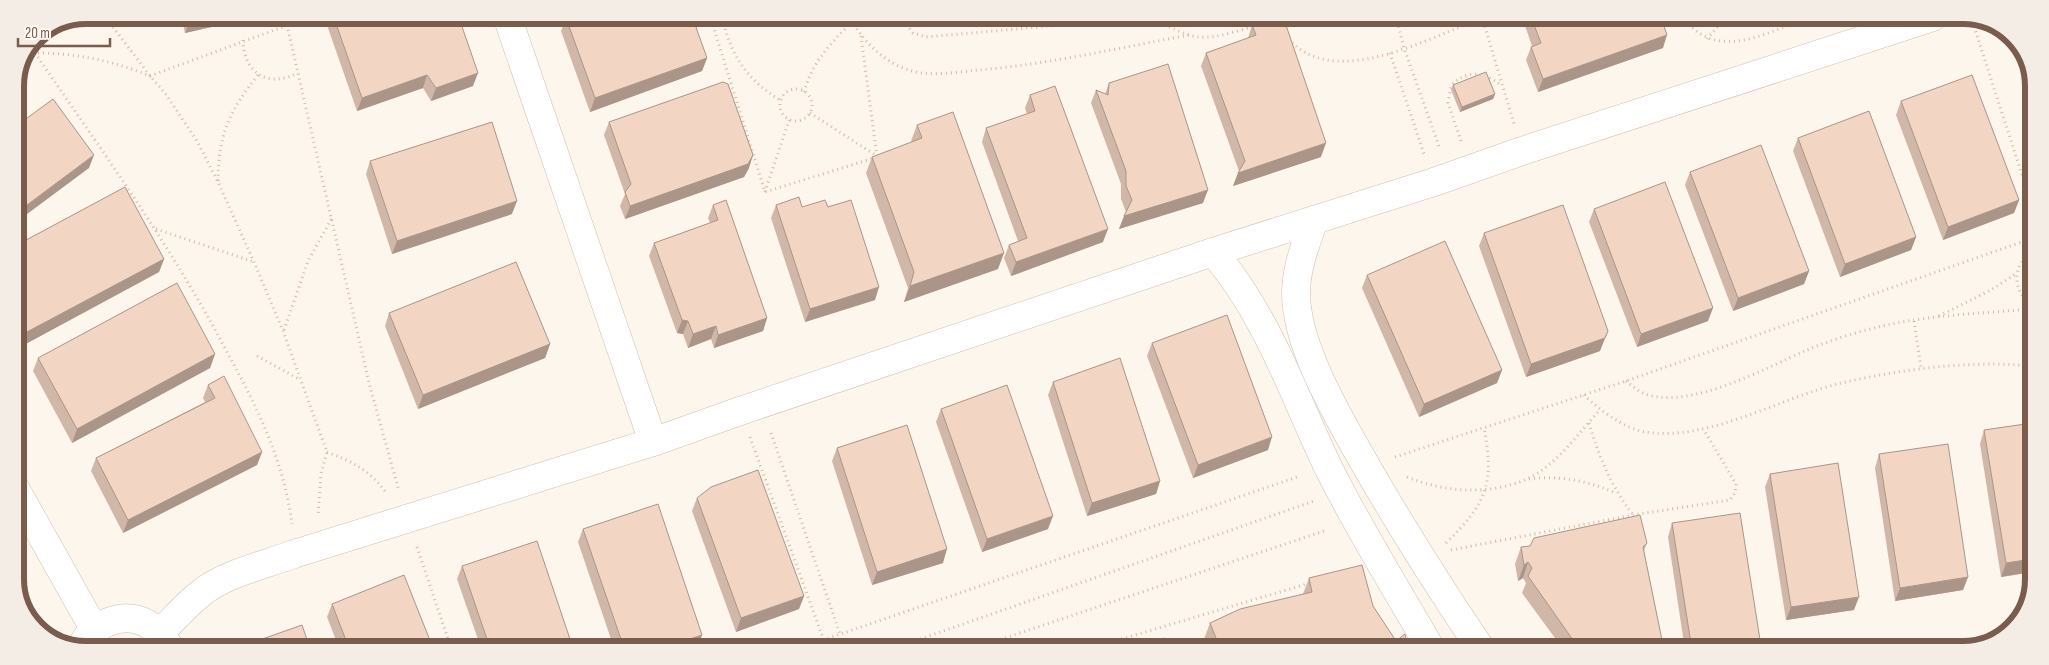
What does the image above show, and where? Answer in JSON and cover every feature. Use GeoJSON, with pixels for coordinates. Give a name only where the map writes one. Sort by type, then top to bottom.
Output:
{"type":"FeatureCollection","features":[{"type":"Feature","properties":{"kind":"street"},"geometry":{"type":"LineString","coordinates":[[511,24],[653,442]]}},
{"type":"Feature","properties":{"kind":"street"},"geometry":{"type":"LineString","coordinates":[[24,506],[88,638],[108,621],[127,618],[145,622],[165,640],[182,610],[211,586],[242,572],[322,545],[653,442],[750,407],[1212,252],[1452,176],[1522,151],[1912,24]]}},
{"type":"Feature","properties":{"kind":"street"},"geometry":{"type":"LineString","coordinates":[[1314,220],[1298,268],[1296,292],[1297,310],[1322,385],[1370,465],[1394,516],[1430,558],[1473,641]]}},
{"type":"Feature","properties":{"kind":"street"},"geometry":{"type":"LineString","coordinates":[[1212,252],[1236,281],[1260,322],[1328,467],[1356,520],[1426,641]]}},
{"type":"Feature","properties":{"kind":"street"},"geometry":{"type":"LineString","coordinates":[[1260,322],[1273,307],[1281,305],[1297,310]]}},
{"type":"Feature","properties":{"kind":"path"},"geometry":{"type":"LineString","coordinates":[[111,24],[150,76],[166,93],[181,116],[218,182],[283,331],[327,452],[318,497],[318,521],[322,545]]}},
{"type":"Feature","properties":{"kind":"path"},"geometry":{"type":"LineString","coordinates":[[712,24],[765,192]]}},
{"type":"Feature","properties":{"kind":"path"},"geometry":{"type":"LineString","coordinates":[[724,24],[728,40],[743,69],[766,92],[780,100]]}},
{"type":"Feature","properties":{"kind":"path"},"geometry":{"type":"LineString","coordinates":[[804,92],[814,65],[831,42],[850,24]]}},
{"type":"Feature","properties":{"kind":"path"},"geometry":{"type":"LineString","coordinates":[[853,24],[862,36],[880,54],[903,67],[922,73],[1011,67],[1190,35],[1226,34],[1260,25]]}},
{"type":"Feature","properties":{"kind":"path"},"geometry":{"type":"LineString","coordinates":[[907,24],[913,33],[926,37],[1072,24]]}},
{"type":"Feature","properties":{"kind":"path"},"geometry":{"type":"LineString","coordinates":[[1165,24],[1190,35]]}},
{"type":"Feature","properties":{"kind":"path"},"geometry":{"type":"LineString","coordinates":[[1398,24],[1404,48],[1452,176]]}},
{"type":"Feature","properties":{"kind":"path"},"geometry":{"type":"LineString","coordinates":[[1285,34],[1297,48],[1313,58],[1337,62],[1361,61],[1404,48],[1467,24]]}},
{"type":"Feature","properties":{"kind":"path"},"geometry":{"type":"LineString","coordinates":[[1484,24],[1522,151]]}},
{"type":"Feature","properties":{"kind":"path"},"geometry":{"type":"LineString","coordinates":[[1689,24],[1696,32],[1718,43],[1732,42],[1787,24]]}},
{"type":"Feature","properties":{"kind":"path"},"geometry":{"type":"LineString","coordinates":[[1707,39],[1720,24]]}},
{"type":"Feature","properties":{"kind":"path"},"geometry":{"type":"LineString","coordinates":[[1973,24],[2025,184]]}},
{"type":"Feature","properties":{"kind":"path"},"geometry":{"type":"LineString","coordinates":[[35,53],[90,58],[128,67],[150,76],[287,25],[369,383],[404,520],[447,641]]}},
{"type":"Feature","properties":{"kind":"path"},"geometry":{"type":"LineString","coordinates":[[862,36],[877,157]]}},
{"type":"Feature","properties":{"kind":"path"},"geometry":{"type":"LineString","coordinates":[[243,40],[244,54],[248,65],[258,75],[278,80],[298,74]]}},
{"type":"Feature","properties":{"kind":"path"},"geometry":{"type":"LineString","coordinates":[[1390,52],[1452,176]]}},
{"type":"Feature","properties":{"kind":"path"},"geometry":{"type":"LineString","coordinates":[[35,53],[155,228],[206,312],[266,428],[288,498],[294,554]]}},
{"type":"Feature","properties":{"kind":"path"},"geometry":{"type":"LineString","coordinates":[[1452,176],[1448,103],[1450,86],[1465,74],[1492,78],[1502,86]]}},
{"type":"Feature","properties":{"kind":"path"},"geometry":{"type":"LineString","coordinates":[[218,182],[220,147],[228,118],[258,75]]}},
{"type":"Feature","properties":{"kind":"path"},"geometry":{"type":"LineString","coordinates":[[793,90],[804,92],[812,104],[810,113],[801,120],[789,120],[782,114],[780,100],[783,95],[793,90]]}},
{"type":"Feature","properties":{"kind":"path"},"geometry":{"type":"LineString","coordinates":[[810,113],[877,157]]}},
{"type":"Feature","properties":{"kind":"path"},"geometry":{"type":"LineString","coordinates":[[765,192],[789,120]]}},
{"type":"Feature","properties":{"kind":"path"},"geometry":{"type":"LineString","coordinates":[[765,192],[877,157]]}},
{"type":"Feature","properties":{"kind":"path"},"geometry":{"type":"LineString","coordinates":[[283,331],[308,261],[332,218]]}},
{"type":"Feature","properties":{"kind":"path"},"geometry":{"type":"LineString","coordinates":[[155,228],[254,262]]}},
{"type":"Feature","properties":{"kind":"path"},"geometry":{"type":"LineString","coordinates":[[1370,465],[1626,381],[2025,241]]}},
{"type":"Feature","properties":{"kind":"path"},"geometry":{"type":"LineString","coordinates":[[2025,260],[2021,263],[2017,273],[2019,292],[2025,301]]}},
{"type":"Feature","properties":{"kind":"path"},"geometry":{"type":"LineString","coordinates":[[1937,318],[1991,290],[2017,273]]}},
{"type":"Feature","properties":{"kind":"path"},"geometry":{"type":"LineString","coordinates":[[1626,381],[1638,390],[1655,396],[1678,396],[1738,381],[1845,336],[1914,321],[2025,308]]}},
{"type":"Feature","properties":{"kind":"path"},"geometry":{"type":"LineString","coordinates":[[1914,321],[1921,368]]}},
{"type":"Feature","properties":{"kind":"path"},"geometry":{"type":"LineString","coordinates":[[258,356],[300,379]]}},
{"type":"Feature","properties":{"kind":"path"},"geometry":{"type":"LineString","coordinates":[[1584,395],[1600,410],[1643,432],[1671,434],[1704,429],[1840,383],[1921,368],[1980,364],[2025,366]]}},
{"type":"Feature","properties":{"kind":"path"},"geometry":{"type":"LineString","coordinates":[[750,407],[840,634]]}},
{"type":"Feature","properties":{"kind":"path"},"geometry":{"type":"LineString","coordinates":[[750,407],[823,640],[1328,467]]}},
{"type":"Feature","properties":{"kind":"path"},"geometry":{"type":"LineString","coordinates":[[1528,479],[1570,445],[1600,410]]}},
{"type":"Feature","properties":{"kind":"path"},"geometry":{"type":"LineString","coordinates":[[1589,422],[1603,467],[1616,493],[1633,515]]}},
{"type":"Feature","properties":{"kind":"path"},"geometry":{"type":"LineString","coordinates":[[1430,558],[1470,516],[1486,490],[1489,471],[1484,428]]}},
{"type":"Feature","properties":{"kind":"path"},"geometry":{"type":"LineString","coordinates":[[1430,558],[1633,515],[1730,500],[1735,493],[1736,484],[1704,429]]}},
{"type":"Feature","properties":{"kind":"path"},"geometry":{"type":"LineString","coordinates":[[327,452],[347,459],[365,470],[380,484],[404,520]]}},
{"type":"Feature","properties":{"kind":"path"},"geometry":{"type":"LineString","coordinates":[[1370,465],[1430,485],[1455,489],[1486,490],[1528,479],[1568,478],[1593,483],[1616,493]]}},
{"type":"Feature","properties":{"kind":"path"},"geometry":{"type":"LineString","coordinates":[[915,641],[1342,491]]}},
{"type":"Feature","properties":{"kind":"path"},"geometry":{"type":"LineString","coordinates":[[996,641],[1356,520]]}},
{"type":"Feature","properties":{"kind":"path"},"geometry":{"type":"LineString","coordinates":[[1115,641],[1315,582]]}},
{"type":"Feature","properties":{"kind":"building"},"geometry":{"type":"Polygon","coordinates":[[[336,24],[461,24],[478,73],[436,88],[427,75],[362,98],[336,24]]]}},
{"type":"Feature","properties":{"kind":"building"},"geometry":{"type":"Polygon","coordinates":[[[568,24],[695,24],[707,58],[595,98],[568,24]]]}},
{"type":"Feature","properties":{"kind":"building"},"geometry":{"type":"Polygon","coordinates":[[[1284,24],[1287,28],[1326,143],[1238,173],[1245,161],[1206,53],[1256,35],[1252,25],[1284,24]]]}},
{"type":"Feature","properties":{"kind":"building"},"geometry":{"type":"Polygon","coordinates":[[[1534,24],[1663,24],[1667,35],[1543,79],[1531,47],[1541,43],[1534,24]]]}},
{"type":"Feature","properties":{"kind":"building"},"geometry":{"type":"Polygon","coordinates":[[[1168,64],[1208,190],[1124,216],[1132,200],[1126,186],[1126,171],[1096,90],[1108,95],[1109,83],[1168,64]]]}},
{"type":"Feature","properties":{"kind":"building"},"geometry":{"type":"Polygon","coordinates":[[[1486,72],[1495,94],[1462,107],[1453,85],[1486,72]]]}},
{"type":"Feature","properties":{"kind":"building"},"geometry":{"type":"Polygon","coordinates":[[[1972,75],[2019,200],[1948,227],[1901,101],[1972,75]]]}},
{"type":"Feature","properties":{"kind":"building"},"geometry":{"type":"Polygon","coordinates":[[[723,82],[728,84],[753,155],[748,164],[630,206],[625,192],[631,184],[609,122],[723,82]]]}},
{"type":"Feature","properties":{"kind":"building"},"geometry":{"type":"Polygon","coordinates":[[[1055,86],[1108,229],[1016,262],[1009,245],[1027,238],[986,128],[1035,111],[1030,95],[1055,86]]]}},
{"type":"Feature","properties":{"kind":"building"},"geometry":{"type":"Polygon","coordinates":[[[53,99],[94,155],[24,207],[24,120],[53,99]]]}},
{"type":"Feature","properties":{"kind":"building"},"geometry":{"type":"Polygon","coordinates":[[[1869,111],[1916,237],[1845,264],[1798,138],[1869,111]]]}},
{"type":"Feature","properties":{"kind":"building"},"geometry":{"type":"Polygon","coordinates":[[[953,112],[1004,253],[910,286],[914,272],[872,157],[922,138],[917,125],[953,112]]]}},
{"type":"Feature","properties":{"kind":"building"},"geometry":{"type":"Polygon","coordinates":[[[492,122],[517,201],[397,241],[370,161],[492,122]]]}},
{"type":"Feature","properties":{"kind":"building"},"geometry":{"type":"Polygon","coordinates":[[[1761,145],[1809,271],[1738,298],[1690,172],[1761,145]]]}},
{"type":"Feature","properties":{"kind":"building"},"geometry":{"type":"Polygon","coordinates":[[[1665,182],[1713,308],[1641,334],[1594,209],[1665,182]]]}},
{"type":"Feature","properties":{"kind":"building"},"geometry":{"type":"Polygon","coordinates":[[[125,187],[164,259],[25,333],[24,241],[125,187]]]}},
{"type":"Feature","properties":{"kind":"building"},"geometry":{"type":"Polygon","coordinates":[[[799,197],[802,207],[825,200],[828,207],[851,200],[879,287],[810,309],[776,205],[799,197]]]}},
{"type":"Feature","properties":{"kind":"building"},"geometry":{"type":"Polygon","coordinates":[[[726,200],[767,318],[718,335],[716,326],[693,334],[688,321],[682,320],[654,243],[718,220],[713,205],[726,200]]]}},
{"type":"Feature","properties":{"kind":"building"},"geometry":{"type":"Polygon","coordinates":[[[1563,205],[1608,331],[1605,338],[1531,364],[1484,233],[1563,205]]]}},
{"type":"Feature","properties":{"kind":"building"},"geometry":{"type":"Polygon","coordinates":[[[1445,241],[1502,370],[1424,404],[1367,275],[1445,241]]]}},
{"type":"Feature","properties":{"kind":"building"},"geometry":{"type":"Polygon","coordinates":[[[516,262],[550,344],[423,395],[389,313],[516,262]]]}},
{"type":"Feature","properties":{"kind":"building"},"geometry":{"type":"Polygon","coordinates":[[[177,283],[215,354],[77,429],[38,358],[177,283]]]}},
{"type":"Feature","properties":{"kind":"building"},"geometry":{"type":"Polygon","coordinates":[[[1227,315],[1272,437],[1198,465],[1152,343],[1227,315]]]}},
{"type":"Feature","properties":{"kind":"building"},"geometry":{"type":"Polygon","coordinates":[[[1120,358],[1160,481],[1092,503],[1053,382],[1120,358]]]}},
{"type":"Feature","properties":{"kind":"building"},"geometry":{"type":"Polygon","coordinates":[[[224,376],[262,452],[128,520],[96,458],[215,398],[208,385],[224,376]]]}},
{"type":"Feature","properties":{"kind":"building"},"geometry":{"type":"Polygon","coordinates":[[[1007,385],[1053,516],[987,539],[941,409],[1007,385]]]}},
{"type":"Feature","properties":{"kind":"building"},"geometry":{"type":"Polygon","coordinates":[[[2025,424],[2025,560],[2006,563],[1984,430],[2025,424]]]}},
{"type":"Feature","properties":{"kind":"building"},"geometry":{"type":"Polygon","coordinates":[[[907,425],[947,549],[877,572],[837,448],[907,425]]]}},
{"type":"Feature","properties":{"kind":"building"},"geometry":{"type":"Polygon","coordinates":[[[1948,444],[1968,577],[1900,588],[1879,454],[1948,444]]]}},
{"type":"Feature","properties":{"kind":"building"},"geometry":{"type":"Polygon","coordinates":[[[1838,463],[1859,597],[1791,607],[1770,474],[1838,463]]]}},
{"type":"Feature","properties":{"kind":"building"},"geometry":{"type":"Polygon","coordinates":[[[758,470],[804,596],[741,618],[697,498],[711,487],[758,470]]]}},
{"type":"Feature","properties":{"kind":"building"},"geometry":{"type":"Polygon","coordinates":[[[658,504],[702,635],[684,641],[622,641],[583,529],[658,504]]]}},
{"type":"Feature","properties":{"kind":"building"},"geometry":{"type":"Polygon","coordinates":[[[1740,513],[1760,641],[1691,641],[1672,523],[1740,513]]]}},
{"type":"Feature","properties":{"kind":"building"},"geometry":{"type":"Polygon","coordinates":[[[1640,515],[1647,543],[1643,547],[1662,640],[1574,641],[1528,576],[1532,568],[1528,562],[1524,565],[1521,547],[1530,546],[1534,538],[1640,515]]]}},
{"type":"Feature","properties":{"kind":"building"},"geometry":{"type":"Polygon","coordinates":[[[537,541],[571,641],[488,641],[462,566],[537,541]]]}},
{"type":"Feature","properties":{"kind":"building"},"geometry":{"type":"Polygon","coordinates":[[[1362,565],[1373,606],[1396,641],[1215,641],[1216,638],[1210,623],[1240,609],[1312,592],[1309,578],[1362,565]]]}},
{"type":"Feature","properties":{"kind":"building"},"geometry":{"type":"Polygon","coordinates":[[[404,575],[430,641],[346,641],[332,604],[404,575]]]}},
{"type":"Feature","properties":{"kind":"building"},"geometry":{"type":"Polygon","coordinates":[[[302,625],[308,641],[257,641],[302,625]]]}},
{"type":"Feature","properties":{"kind":"building"},"geometry":{"type":"Polygon","coordinates":[[[1405,634],[1406,641],[1396,641],[1405,634]]]}},
{"type":"Feature","properties":{"kind":"building"},"geometry":{"type":"Polygon","coordinates":[[[1165,638],[1166,641],[1154,641],[1165,638]]]}}]}
